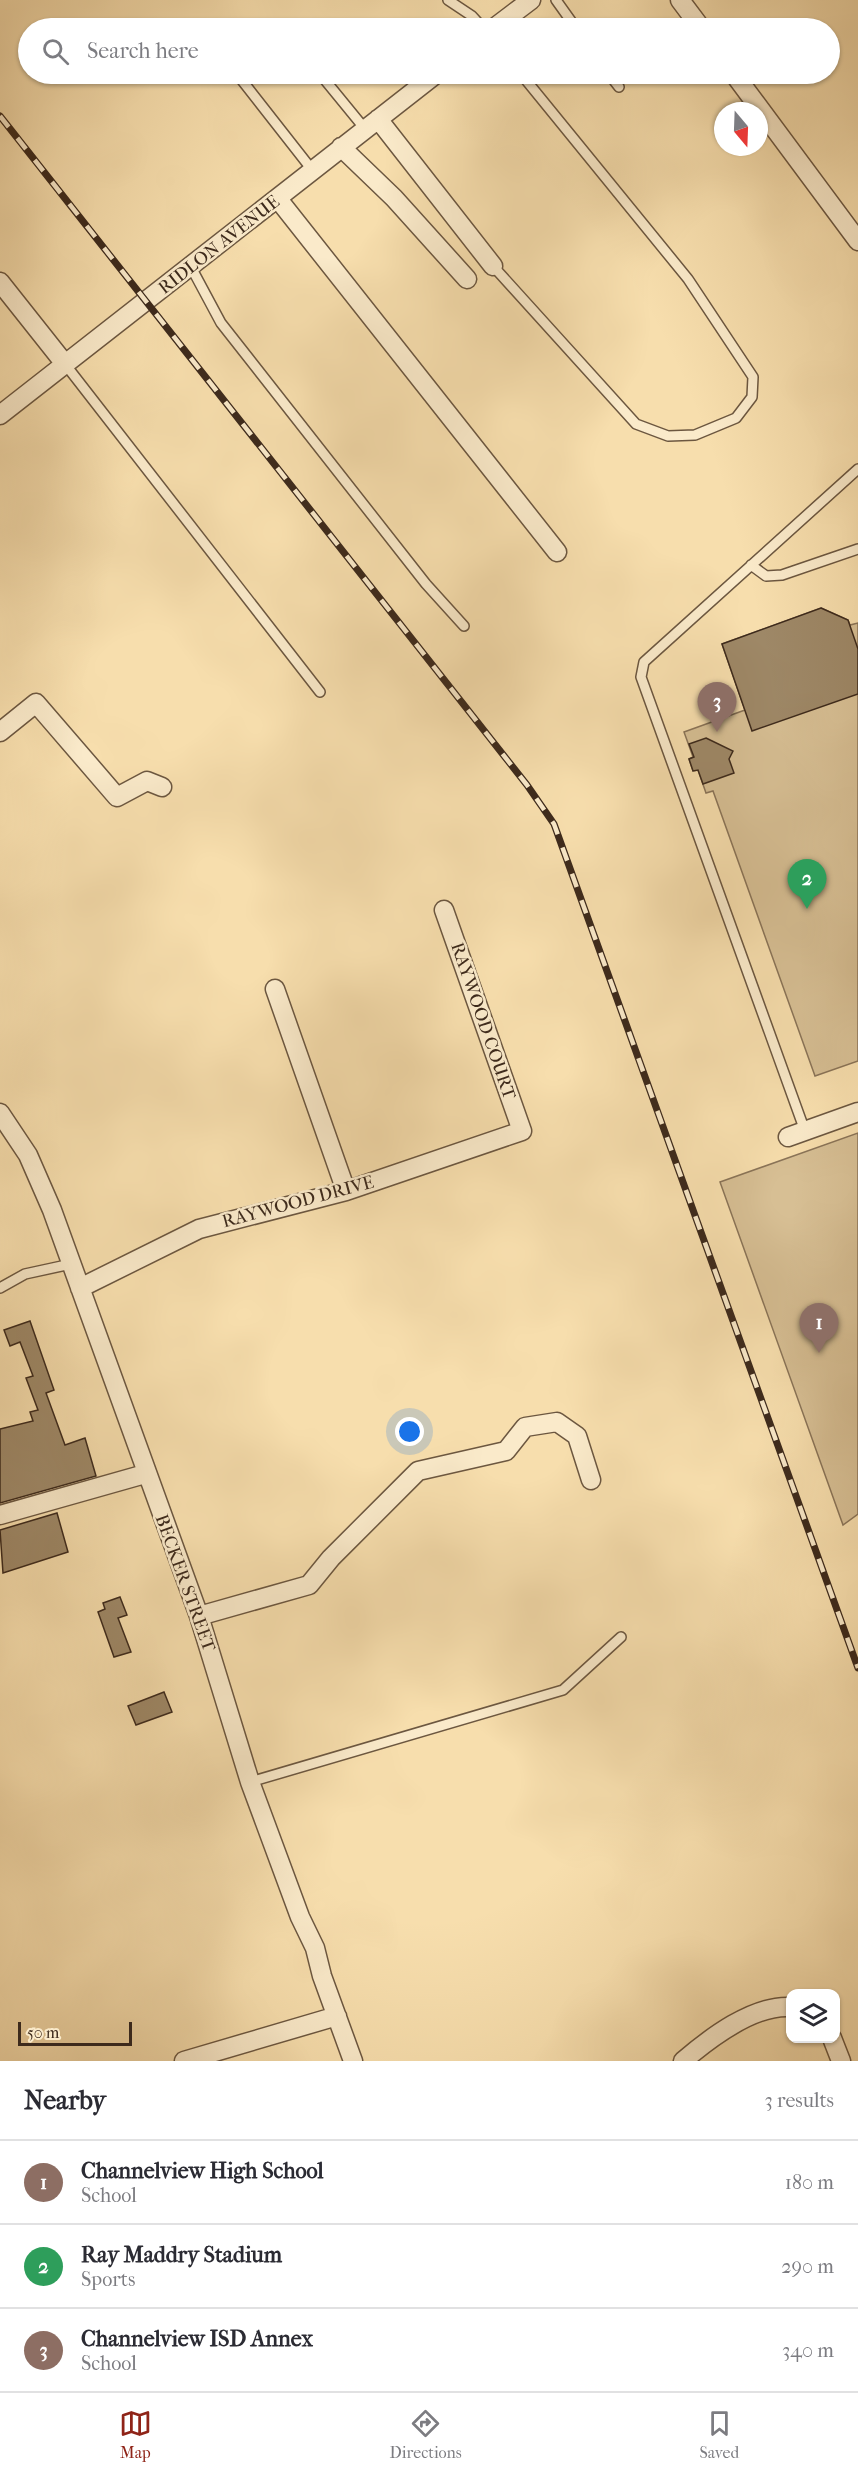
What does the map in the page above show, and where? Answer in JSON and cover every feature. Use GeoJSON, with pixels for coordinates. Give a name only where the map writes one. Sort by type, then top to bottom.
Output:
{"type":"FeatureCollection","features":[{"type":"Feature","properties":{"kind":"street"},"geometry":{"type":"LineString","coordinates":[[507,18],[531,0]]}},
{"type":"Feature","properties":{"kind":"street"},"geometry":{"type":"LineString","coordinates":[[680,0],[694,18]]}},
{"type":"Feature","properties":{"kind":"street","name":"RIDLON AVENUE"},"geometry":{"type":"LineString","coordinates":[[1,413],[423,84]]}},
{"type":"Feature","properties":{"kind":"street"},"geometry":{"type":"LineString","coordinates":[[741,84],[858,241]]}},
{"type":"Feature","properties":{"kind":"street"},"geometry":{"type":"LineString","coordinates":[[372,124],[493,266]]}},
{"type":"Feature","properties":{"kind":"street"},"geometry":{"type":"LineString","coordinates":[[341,147],[394,198],[467,279]]}},
{"type":"Feature","properties":{"kind":"street"},"geometry":{"type":"LineString","coordinates":[[278,199],[558,552]]}},
{"type":"Feature","properties":{"kind":"street"},"geometry":{"type":"LineString","coordinates":[[0,282],[65,364]]}},
{"type":"Feature","properties":{"kind":"street"},"geometry":{"type":"LineString","coordinates":[[0,732],[36,703],[117,797],[147,781],[162,786]]}},
{"type":"Feature","properties":{"kind":"street","name":"RAYWOOD COURT"},"geometry":{"type":"LineString","coordinates":[[444,910],[522,1131]]}},
{"type":"Feature","properties":{"kind":"street"},"geometry":{"type":"LineString","coordinates":[[275,989],[346,1191]]}},
{"type":"Feature","properties":{"kind":"street"},"geometry":{"type":"LineString","coordinates":[[797,1134],[858,1112]]}},
{"type":"Feature","properties":{"kind":"street","name":"BECKER STREET"},"geometry":{"type":"LineString","coordinates":[[0,1113],[28,1155],[80,1288],[199,1616],[250,1782],[300,1917],[315,1948],[353,2061]]}},
{"type":"Feature","properties":{"kind":"street","name":"RAYWOOD DRIVE"},"geometry":{"type":"LineString","coordinates":[[80,1288],[199,1229],[346,1191],[522,1131]]}},
{"type":"Feature","properties":{"kind":"street"},"geometry":{"type":"LineString","coordinates":[[199,1616],[309,1585],[331,1558],[418,1471],[506,1451],[525,1427],[557,1422],[577,1436],[591,1480]]}},
{"type":"Feature","properties":{"kind":"street"},"geometry":{"type":"LineString","coordinates":[[0,1515],[146,1474]]}},
{"type":"Feature","properties":{"kind":"street"},"geometry":{"type":"LineString","coordinates":[[683,2061],[712,2038],[745,2019],[760,2013],[786,2008]]}},
{"type":"Feature","properties":{"kind":"street"},"geometry":{"type":"LineString","coordinates":[[184,2061],[337,2016]]}},
{"type":"Feature","properties":{"kind":"street"},"geometry":{"type":"LineString","coordinates":[[834,2043],[840,2061]]}},
{"type":"Feature","properties":{"kind":"lane"},"geometry":{"type":"LineString","coordinates":[[448,0],[474,18]]}},
{"type":"Feature","properties":{"kind":"lane"},"geometry":{"type":"LineString","coordinates":[[556,0],[569,18]]}},
{"type":"Feature","properties":{"kind":"lane"},"geometry":{"type":"LineString","coordinates":[[245,84],[313,171]]}},
{"type":"Feature","properties":{"kind":"lane"},"geometry":{"type":"LineString","coordinates":[[330,84],[372,124]]}},
{"type":"Feature","properties":{"kind":"lane"},"geometry":{"type":"LineString","coordinates":[[493,266],[636,424],[668,435],[695,435],[736,418],[752,397],[753,377],[688,279],[529,84]]}},
{"type":"Feature","properties":{"kind":"lane"},"geometry":{"type":"LineString","coordinates":[[191,267],[221,323],[426,584],[464,626]]}},
{"type":"Feature","properties":{"kind":"lane"},"geometry":{"type":"LineString","coordinates":[[65,364],[320,692]]}},
{"type":"Feature","properties":{"kind":"lane"},"geometry":{"type":"LineString","coordinates":[[797,1134],[640,677],[644,662],[858,469]]}},
{"type":"Feature","properties":{"kind":"lane"},"geometry":{"type":"LineString","coordinates":[[752,565],[766,576],[782,576],[858,549]]}},
{"type":"Feature","properties":{"kind":"lane"},"geometry":{"type":"LineString","coordinates":[[0,1288],[25,1274],[71,1264]]}},
{"type":"Feature","properties":{"kind":"lane"},"geometry":{"type":"LineString","coordinates":[[250,1782],[563,1690],[621,1637]]}},
{"type":"Feature","properties":{"kind":"shaded area"},"geometry":{"type":"Polygon","coordinates":[[[821,608],[848,620],[850,625],[858,623],[858,1061],[815,1076],[713,791],[706,793],[698,770],[693,771],[689,759],[693,757],[684,732],[745,710],[722,644],[821,608]]]}},
{"type":"Feature","properties":{"kind":"shaded area"},"geometry":{"type":"Polygon","coordinates":[[[858,1133],[858,1514],[843,1525],[720,1182],[858,1133]]]}},
{"type":"Feature","properties":{"kind":"building"},"geometry":{"type":"Polygon","coordinates":[[[821,608],[848,620],[858,649],[858,694],[752,731],[722,644],[821,608]]]}},
{"type":"Feature","properties":{"kind":"building"},"geometry":{"type":"Polygon","coordinates":[[[706,738],[733,751],[729,759],[734,773],[703,784],[698,770],[693,771],[689,759],[694,757],[689,744],[706,738]]]}},
{"type":"Feature","properties":{"kind":"building"},"geometry":{"type":"Polygon","coordinates":[[[30,1321],[54,1390],[46,1393],[65,1445],[85,1438],[96,1476],[0,1503],[0,1429],[33,1421],[30,1412],[38,1410],[26,1378],[33,1376],[20,1342],[10,1346],[4,1330],[30,1321]]]}},
{"type":"Feature","properties":{"kind":"building"},"geometry":{"type":"Polygon","coordinates":[[[57,1513],[68,1552],[3,1573],[0,1530],[57,1513]]]}},
{"type":"Feature","properties":{"kind":"building"},"geometry":{"type":"Polygon","coordinates":[[[120,1597],[127,1615],[118,1618],[131,1652],[114,1657],[98,1612],[105,1609],[103,1603],[120,1597]]]}},
{"type":"Feature","properties":{"kind":"building"},"geometry":{"type":"Polygon","coordinates":[[[164,1692],[172,1712],[136,1725],[128,1706],[164,1692]]]}},
{"type":"Feature","properties":{"kind":"railway"},"geometry":{"type":"LineString","coordinates":[[0,116],[527,785],[554,824],[858,1668]]}},
{"type":"Feature","properties":{"kind":"place","name":"Channelview ISD Annex"},"geometry":{"type":"Point","coordinates":[717,732]}},
{"type":"Feature","properties":{"kind":"place","name":"Ray Maddry Stadium"},"geometry":{"type":"Point","coordinates":[807,909]}},
{"type":"Feature","properties":{"kind":"place","name":"Channelview High School"},"geometry":{"type":"Point","coordinates":[819,1353]}}]}
